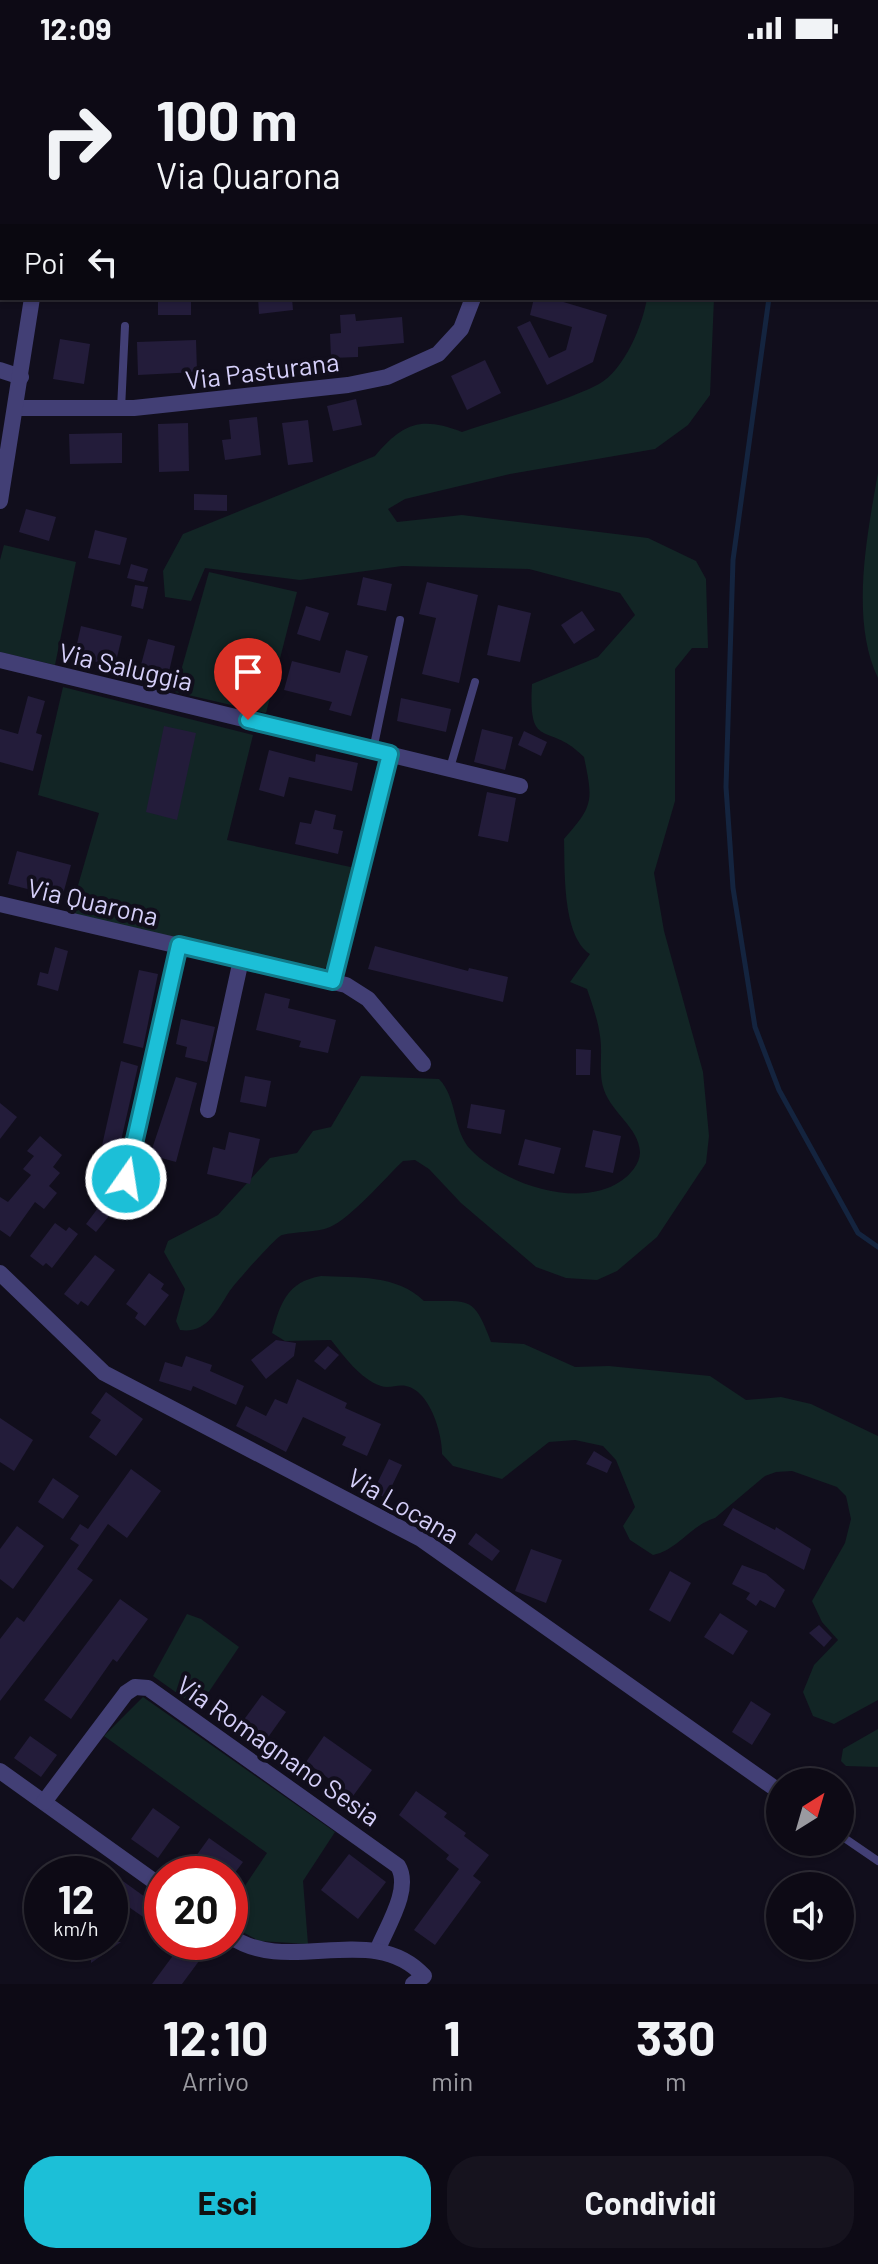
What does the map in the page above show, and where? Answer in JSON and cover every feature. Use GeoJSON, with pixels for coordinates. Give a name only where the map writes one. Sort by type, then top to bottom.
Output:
{"type":"FeatureCollection","features":[{"type":"Feature","properties":{"kind":"street"},"geometry":{"type":"LineString","coordinates":[[0,501],[32,300]]}},
{"type":"Feature","properties":{"kind":"street","name":"Via Pasturana"},"geometry":{"type":"LineString","coordinates":[[17,408],[121,409],[348,385],[387,377],[438,354],[461,329],[472,300]]}},
{"type":"Feature","properties":{"kind":"street"},"geometry":{"type":"LineString","coordinates":[[0,370],[21,377]]}},
{"type":"Feature","properties":{"kind":"street","name":"Via Saluggia"},"geometry":{"type":"LineString","coordinates":[[0,660],[520,786]]}},
{"type":"Feature","properties":{"kind":"street"},"geometry":{"type":"LineString","coordinates":[[333,981],[390,754]]}},
{"type":"Feature","properties":{"kind":"street","name":"Via Quarona"},"geometry":{"type":"LineString","coordinates":[[0,904],[333,981],[363,994],[423,1064]]}},
{"type":"Feature","properties":{"kind":"street"},"geometry":{"type":"LineString","coordinates":[[208,1110],[241,960]]}},
{"type":"Feature","properties":{"kind":"street","name":"Via Locana"},"geometry":{"type":"LineString","coordinates":[[0,1273],[104,1373],[421,1539],[766,1782]]}},
{"type":"Feature","properties":{"kind":"street","name":"Via Romagnano Sesia"},"geometry":{"type":"LineString","coordinates":[[44,1802],[126,1693],[135,1687],[148,1688],[398,1866],[403,1878],[401,1892],[377,1951]]}},
{"type":"Feature","properties":{"kind":"street"},"geometry":{"type":"LineString","coordinates":[[0,1771],[144,1874]]}},
{"type":"Feature","properties":{"kind":"street"},"geometry":{"type":"LineString","coordinates":[[248,1945],[265,1953],[377,1951],[401,1957],[422,1981]]}},
{"type":"Feature","properties":{"kind":"lane"},"geometry":{"type":"LineString","coordinates":[[121,409],[125,326]]}},
{"type":"Feature","properties":{"kind":"lane"},"geometry":{"type":"LineString","coordinates":[[373,750],[400,620]]}},
{"type":"Feature","properties":{"kind":"lane"},"geometry":{"type":"LineString","coordinates":[[450,768],[475,682]]}},
{"type":"Feature","properties":{"kind":"lane"},"geometry":{"type":"LineString","coordinates":[[126,1179],[179,945]]}},
{"type":"Feature","properties":{"kind":"lane"},"geometry":{"type":"LineString","coordinates":[[854,1845],[878,1861]]}},
{"type":"Feature","properties":{"kind":"green space"},"geometry":{"type":"Polygon","coordinates":[[[646,300],[714,300],[710,395],[688,425],[655,449],[510,474],[405,499],[388,509],[397,522],[462,515],[648,538],[696,561],[706,579],[708,648],[692,648],[675,669],[675,801],[654,873],[664,931],[703,1072],[709,1136],[706,1163],[657,1237],[617,1271],[597,1280],[566,1278],[536,1267],[461,1203],[429,1169],[415,1160],[403,1161],[338,1223],[325,1229],[278,1237],[229,1292],[210,1320],[197,1328],[180,1330],[176,1321],[185,1289],[164,1252],[168,1241],[218,1215],[270,1158],[297,1153],[313,1131],[331,1127],[361,1076],[439,1079],[471,1150],[502,1173],[543,1189],[584,1193],[604,1189],[624,1179],[638,1161],[640,1152],[635,1135],[604,1090],[599,1030],[587,989],[570,982],[590,954],[574,933],[570,918],[564,839],[589,802],[584,757],[571,746],[537,728],[532,705],[532,684],[598,657],[635,615],[620,593],[529,569],[402,566],[300,580],[205,568],[191,601],[165,597],[163,571],[183,534],[375,456],[404,430],[435,424],[462,432],[550,404],[599,384],[624,358],[641,321],[646,300]]]}},
{"type":"Feature","properties":{"kind":"green space"},"geometry":{"type":"Polygon","coordinates":[[[878,473],[878,678],[865,630],[863,577],[878,473]]]}},
{"type":"Feature","properties":{"kind":"green space"},"geometry":{"type":"Polygon","coordinates":[[[4,545],[76,562],[55,665],[0,652],[0,560],[4,545]]]}},
{"type":"Feature","properties":{"kind":"green space"},"geometry":{"type":"Polygon","coordinates":[[[209,572],[297,592],[266,713],[175,692],[209,572]]]}},
{"type":"Feature","properties":{"kind":"green space"},"geometry":{"type":"Polygon","coordinates":[[[63,687],[253,735],[227,840],[355,868],[332,963],[319,972],[70,913],[99,813],[38,795],[63,687]]]}},
{"type":"Feature","properties":{"kind":"green space"},"geometry":{"type":"Polygon","coordinates":[[[321,1276],[376,1279],[401,1286],[424,1301],[468,1304],[480,1316],[491,1342],[524,1344],[575,1367],[609,1366],[710,1376],[746,1400],[781,1397],[811,1404],[878,1436],[878,1700],[834,1724],[813,1716],[803,1692],[814,1665],[838,1640],[822,1622],[812,1601],[845,1543],[851,1519],[846,1496],[837,1487],[792,1471],[765,1476],[715,1518],[706,1521],[670,1548],[653,1555],[630,1540],[623,1526],[635,1507],[616,1460],[603,1446],[575,1440],[549,1442],[502,1479],[453,1466],[442,1454],[440,1435],[428,1404],[414,1389],[373,1383],[353,1366],[331,1340],[285,1341],[272,1333],[282,1303],[293,1288],[321,1276]]]}},
{"type":"Feature","properties":{"kind":"green space"},"geometry":{"type":"Polygon","coordinates":[[[187,1614],[201,1619],[239,1647],[198,1708],[153,1676],[187,1614]]]}},
{"type":"Feature","properties":{"kind":"green space"},"geometry":{"type":"Polygon","coordinates":[[[143,1697],[335,1832],[303,1881],[308,1944],[259,1941],[248,1935],[248,1881],[267,1853],[104,1736],[143,1697]]]}},
{"type":"Feature","properties":{"kind":"green space"},"geometry":{"type":"Polygon","coordinates":[[[878,1729],[878,1767],[846,1766],[841,1761],[843,1749],[878,1729]]]}},
{"type":"Feature","properties":{"kind":"building"},"geometry":{"type":"Polygon","coordinates":[[[158,300],[191,300],[191,315],[158,315],[158,300]]]}},
{"type":"Feature","properties":{"kind":"building"},"geometry":{"type":"Polygon","coordinates":[[[258,300],[292,300],[293,310],[259,314],[258,300]]]}},
{"type":"Feature","properties":{"kind":"building"},"geometry":{"type":"Polygon","coordinates":[[[534,300],[557,300],[607,315],[593,362],[547,385],[517,327],[530,321],[549,358],[566,350],[572,327],[530,315],[534,300]]]}},
{"type":"Feature","properties":{"kind":"building"},"geometry":{"type":"Polygon","coordinates":[[[355,314],[356,321],[402,317],[404,343],[358,347],[358,357],[331,358],[330,334],[341,333],[340,315],[355,314]]]}},
{"type":"Feature","properties":{"kind":"building"},"geometry":{"type":"Polygon","coordinates":[[[60,339],[90,344],[84,384],[53,379],[60,339]]]}},
{"type":"Feature","properties":{"kind":"building"},"geometry":{"type":"Polygon","coordinates":[[[196,340],[197,372],[138,375],[137,342],[196,340]]]}},
{"type":"Feature","properties":{"kind":"building"},"geometry":{"type":"Polygon","coordinates":[[[485,360],[501,393],[467,410],[451,376],[485,360]]]}},
{"type":"Feature","properties":{"kind":"building"},"geometry":{"type":"Polygon","coordinates":[[[356,399],[362,425],[333,431],[327,406],[356,399]]]}},
{"type":"Feature","properties":{"kind":"building"},"geometry":{"type":"Polygon","coordinates":[[[257,417],[261,455],[225,460],[222,440],[231,439],[229,420],[257,417]]]}},
{"type":"Feature","properties":{"kind":"building"},"geometry":{"type":"Polygon","coordinates":[[[308,420],[313,462],[288,465],[282,423],[308,420]]]}},
{"type":"Feature","properties":{"kind":"building"},"geometry":{"type":"Polygon","coordinates":[[[188,423],[189,471],[159,472],[158,424],[188,423]]]}},
{"type":"Feature","properties":{"kind":"building"},"geometry":{"type":"Polygon","coordinates":[[[122,433],[122,463],[70,464],[69,434],[122,433]]]}},
{"type":"Feature","properties":{"kind":"building"},"geometry":{"type":"Polygon","coordinates":[[[194,494],[227,495],[227,511],[194,510],[194,494]]]}},
{"type":"Feature","properties":{"kind":"building"},"geometry":{"type":"Polygon","coordinates":[[[26,509],[56,517],[49,541],[19,532],[26,509]]]}},
{"type":"Feature","properties":{"kind":"building"},"geometry":{"type":"Polygon","coordinates":[[[95,530],[127,538],[120,565],[88,558],[95,530]]]}},
{"type":"Feature","properties":{"kind":"building"},"geometry":{"type":"Polygon","coordinates":[[[131,564],[148,569],[144,582],[127,578],[131,564]]]}},
{"type":"Feature","properties":{"kind":"building"},"geometry":{"type":"Polygon","coordinates":[[[363,577],[392,584],[386,611],[357,605],[363,577]]]}},
{"type":"Feature","properties":{"kind":"building"},"geometry":{"type":"Polygon","coordinates":[[[427,582],[478,595],[459,683],[422,674],[436,618],[419,614],[427,582]]]}},
{"type":"Feature","properties":{"kind":"building"},"geometry":{"type":"Polygon","coordinates":[[[135,585],[148,587],[143,609],[131,606],[135,585]]]}},
{"type":"Feature","properties":{"kind":"building"},"geometry":{"type":"Polygon","coordinates":[[[498,605],[531,613],[520,662],[487,655],[498,605]]]}},
{"type":"Feature","properties":{"kind":"building"},"geometry":{"type":"Polygon","coordinates":[[[306,606],[329,613],[320,641],[297,634],[306,606]]]}},
{"type":"Feature","properties":{"kind":"building"},"geometry":{"type":"Polygon","coordinates":[[[582,611],[595,630],[574,644],[561,625],[582,611]]]}},
{"type":"Feature","properties":{"kind":"building"},"geometry":{"type":"Polygon","coordinates":[[[81,626],[122,636],[115,666],[74,657],[81,626]]]}},
{"type":"Feature","properties":{"kind":"building"},"geometry":{"type":"Polygon","coordinates":[[[148,639],[175,646],[167,680],[139,672],[148,639]]]}},
{"type":"Feature","properties":{"kind":"building"},"geometry":{"type":"Polygon","coordinates":[[[346,650],[368,656],[351,716],[329,710],[332,702],[284,690],[292,661],[340,673],[346,650]]]}},
{"type":"Feature","properties":{"kind":"building"},"geometry":{"type":"Polygon","coordinates":[[[28,696],[45,701],[36,733],[42,735],[33,771],[0,762],[0,729],[18,734],[28,696]]]}},
{"type":"Feature","properties":{"kind":"building"},"geometry":{"type":"Polygon","coordinates":[[[401,698],[451,709],[446,732],[397,721],[401,698]]]}},
{"type":"Feature","properties":{"kind":"building"},"geometry":{"type":"Polygon","coordinates":[[[164,726],[196,733],[177,820],[146,812],[164,726]]]}},
{"type":"Feature","properties":{"kind":"building"},"geometry":{"type":"Polygon","coordinates":[[[482,729],[513,737],[505,770],[474,762],[482,729]]]}},
{"type":"Feature","properties":{"kind":"building"},"geometry":{"type":"Polygon","coordinates":[[[524,731],[547,742],[541,756],[518,745],[524,731]]]}},
{"type":"Feature","properties":{"kind":"building"},"geometry":{"type":"Polygon","coordinates":[[[269,750],[315,762],[316,754],[358,763],[352,791],[289,777],[284,797],[259,790],[269,750]]]}},
{"type":"Feature","properties":{"kind":"building"},"geometry":{"type":"Polygon","coordinates":[[[487,792],[516,798],[508,842],[478,836],[487,792]]]}},
{"type":"Feature","properties":{"kind":"building"},"geometry":{"type":"Polygon","coordinates":[[[315,810],[336,815],[333,829],[343,831],[338,854],[295,844],[300,822],[311,824],[315,810]]]}},
{"type":"Feature","properties":{"kind":"building"},"geometry":{"type":"Polygon","coordinates":[[[17,851],[71,865],[62,898],[8,884],[17,851]]]}},
{"type":"Feature","properties":{"kind":"building"},"geometry":{"type":"Polygon","coordinates":[[[375,946],[468,971],[469,968],[508,977],[503,1002],[368,969],[375,946]]]}},
{"type":"Feature","properties":{"kind":"building"},"geometry":{"type":"Polygon","coordinates":[[[55,947],[68,951],[58,991],[37,985],[40,972],[48,974],[55,947]]]}},
{"type":"Feature","properties":{"kind":"building"},"geometry":{"type":"Polygon","coordinates":[[[139,970],[158,974],[143,1048],[123,1043],[139,970]]]}},
{"type":"Feature","properties":{"kind":"building"},"geometry":{"type":"Polygon","coordinates":[[[265,993],[290,999],[288,1008],[336,1020],[328,1053],[299,1047],[301,1041],[256,1030],[265,993]]]}},
{"type":"Feature","properties":{"kind":"building"},"geometry":{"type":"Polygon","coordinates":[[[181,1019],[215,1027],[207,1062],[185,1057],[187,1047],[176,1044],[181,1019]]]}},
{"type":"Feature","properties":{"kind":"building"},"geometry":{"type":"Polygon","coordinates":[[[576,1049],[591,1050],[590,1075],[576,1075],[576,1049]]]}},
{"type":"Feature","properties":{"kind":"building"},"geometry":{"type":"Polygon","coordinates":[[[121,1061],[138,1066],[118,1154],[101,1150],[121,1061]]]}},
{"type":"Feature","properties":{"kind":"building"},"geometry":{"type":"Polygon","coordinates":[[[245,1076],[271,1081],[266,1107],[240,1102],[245,1076]]]}},
{"type":"Feature","properties":{"kind":"building"},"geometry":{"type":"Polygon","coordinates":[[[176,1077],[197,1083],[176,1162],[150,1155],[176,1077]]]}},
{"type":"Feature","properties":{"kind":"building"},"geometry":{"type":"Polygon","coordinates":[[[0,1103],[17,1117],[0,1139],[0,1103]]]}},
{"type":"Feature","properties":{"kind":"building"},"geometry":{"type":"Polygon","coordinates":[[[471,1104],[505,1110],[501,1134],[467,1128],[471,1104]]]}},
{"type":"Feature","properties":{"kind":"building"},"geometry":{"type":"Polygon","coordinates":[[[593,1130],[621,1136],[613,1173],[585,1167],[593,1130]]]}},
{"type":"Feature","properties":{"kind":"building"},"geometry":{"type":"Polygon","coordinates":[[[229,1132],[260,1139],[250,1184],[207,1174],[213,1147],[225,1150],[229,1132]]]}},
{"type":"Feature","properties":{"kind":"building"},"geometry":{"type":"Polygon","coordinates":[[[40,1136],[62,1155],[53,1167],[60,1173],[49,1186],[57,1193],[44,1209],[35,1202],[10,1237],[0,1230],[0,1197],[8,1202],[31,1175],[23,1169],[34,1156],[27,1151],[40,1136]]]}},
{"type":"Feature","properties":{"kind":"building"},"geometry":{"type":"Polygon","coordinates":[[[525,1139],[561,1148],[554,1174],[518,1165],[525,1139]]]}},
{"type":"Feature","properties":{"kind":"building"},"geometry":{"type":"Polygon","coordinates":[[[98,1208],[109,1216],[96,1232],[86,1224],[98,1208]]]}},
{"type":"Feature","properties":{"kind":"building"},"geometry":{"type":"Polygon","coordinates":[[[55,1223],[66,1231],[69,1227],[78,1234],[52,1268],[46,1263],[43,1266],[30,1256],[55,1223]]]}},
{"type":"Feature","properties":{"kind":"building"},"geometry":{"type":"Polygon","coordinates":[[[95,1255],[115,1270],[88,1306],[81,1301],[78,1305],[64,1294],[95,1255]]]}},
{"type":"Feature","properties":{"kind":"building"},"geometry":{"type":"Polygon","coordinates":[[[149,1273],[164,1284],[161,1289],[169,1295],[145,1326],[135,1318],[138,1313],[126,1304],[149,1273]]]}},
{"type":"Feature","properties":{"kind":"building"},"geometry":{"type":"Polygon","coordinates":[[[276,1340],[296,1343],[294,1356],[266,1379],[251,1360],[276,1340]]]}},
{"type":"Feature","properties":{"kind":"building"},"geometry":{"type":"Polygon","coordinates":[[[328,1346],[339,1355],[325,1370],[314,1361],[328,1346]]]}},
{"type":"Feature","properties":{"kind":"building"},"geometry":{"type":"Polygon","coordinates":[[[186,1356],[212,1365],[210,1371],[244,1386],[236,1405],[193,1386],[191,1391],[159,1381],[165,1362],[182,1367],[186,1356]]]}},
{"type":"Feature","properties":{"kind":"building"},"geometry":{"type":"Polygon","coordinates":[[[297,1379],[347,1403],[345,1408],[381,1424],[367,1456],[342,1445],[346,1437],[303,1417],[286,1452],[236,1426],[246,1406],[266,1416],[275,1399],[287,1404],[297,1379]]]}},
{"type":"Feature","properties":{"kind":"building"},"geometry":{"type":"Polygon","coordinates":[[[106,1392],[143,1419],[116,1456],[89,1437],[101,1420],[91,1413],[106,1392]]]}},
{"type":"Feature","properties":{"kind":"building"},"geometry":{"type":"Polygon","coordinates":[[[0,1418],[33,1440],[14,1471],[0,1462],[0,1418]]]}},
{"type":"Feature","properties":{"kind":"building"},"geometry":{"type":"Polygon","coordinates":[[[594,1451],[612,1462],[607,1473],[586,1464],[594,1451]]]}},
{"type":"Feature","properties":{"kind":"building"},"geometry":{"type":"Polygon","coordinates":[[[389,1459],[402,1465],[386,1498],[373,1492],[389,1459]]]}},
{"type":"Feature","properties":{"kind":"building"},"geometry":{"type":"Polygon","coordinates":[[[131,1469],[161,1491],[127,1538],[108,1524],[77,1569],[93,1580],[0,1701],[0,1639],[17,1617],[24,1622],[79,1545],[70,1539],[80,1524],[88,1529],[131,1469]]]}},
{"type":"Feature","properties":{"kind":"building"},"geometry":{"type":"Polygon","coordinates":[[[53,1478],[79,1496],[63,1519],[38,1502],[53,1478]]]}},
{"type":"Feature","properties":{"kind":"building"},"geometry":{"type":"Polygon","coordinates":[[[733,1508],[775,1530],[776,1527],[811,1549],[804,1570],[723,1525],[733,1508]]]}},
{"type":"Feature","properties":{"kind":"building"},"geometry":{"type":"Polygon","coordinates":[[[17,1526],[44,1546],[13,1589],[0,1579],[0,1549],[17,1526]]]}},
{"type":"Feature","properties":{"kind":"building"},"geometry":{"type":"Polygon","coordinates":[[[476,1533],[500,1551],[492,1561],[468,1544],[476,1533]]]}},
{"type":"Feature","properties":{"kind":"building"},"geometry":{"type":"Polygon","coordinates":[[[531,1549],[562,1560],[546,1603],[515,1591],[531,1549]]]}},
{"type":"Feature","properties":{"kind":"building"},"geometry":{"type":"Polygon","coordinates":[[[742,1565],[766,1574],[785,1590],[775,1608],[760,1600],[756,1606],[746,1599],[750,1593],[732,1584],[742,1565]]]}},
{"type":"Feature","properties":{"kind":"building"},"geometry":{"type":"Polygon","coordinates":[[[670,1571],[691,1583],[670,1622],[649,1610],[670,1571]]]}},
{"type":"Feature","properties":{"kind":"building"},"geometry":{"type":"Polygon","coordinates":[[[120,1599],[148,1619],[117,1662],[113,1659],[71,1719],[44,1700],[120,1599]]]}},
{"type":"Feature","properties":{"kind":"building"},"geometry":{"type":"Polygon","coordinates":[[[720,1613],[748,1631],[733,1655],[704,1637],[720,1613]]]}},
{"type":"Feature","properties":{"kind":"building"},"geometry":{"type":"Polygon","coordinates":[[[819,1625],[832,1638],[824,1647],[809,1633],[819,1625]]]}},
{"type":"Feature","properties":{"kind":"building"},"geometry":{"type":"Polygon","coordinates":[[[262,1695],[286,1712],[264,1743],[240,1725],[262,1695]]]}},
{"type":"Feature","properties":{"kind":"building"},"geometry":{"type":"Polygon","coordinates":[[[751,1701],[771,1714],[752,1745],[732,1732],[751,1701]]]}},
{"type":"Feature","properties":{"kind":"building"},"geometry":{"type":"Polygon","coordinates":[[[30,1736],[57,1755],[41,1777],[14,1758],[30,1736]]]}},
{"type":"Feature","properties":{"kind":"building"},"geometry":{"type":"Polygon","coordinates":[[[324,1736],[372,1770],[353,1796],[306,1762],[324,1736]]]}},
{"type":"Feature","properties":{"kind":"building"},"geometry":{"type":"Polygon","coordinates":[[[416,1791],[447,1813],[444,1817],[489,1855],[473,1876],[481,1882],[435,1945],[414,1930],[459,1869],[446,1859],[449,1855],[399,1815],[416,1791]]]}},
{"type":"Feature","properties":{"kind":"building"},"geometry":{"type":"Polygon","coordinates":[[[153,1808],[180,1827],[159,1856],[131,1839],[153,1808]]]}},
{"type":"Feature","properties":{"kind":"building"},"geometry":{"type":"Polygon","coordinates":[[[209,1838],[234,1856],[196,1856],[209,1838]]]}},
{"type":"Feature","properties":{"kind":"building"},"geometry":{"type":"Polygon","coordinates":[[[349,1854],[386,1882],[358,1919],[321,1890],[349,1854]]]}},
{"type":"Feature","properties":{"kind":"building"},"geometry":{"type":"Polygon","coordinates":[[[128,1885],[144,1896],[144,1918],[128,1906],[128,1885]]]}},
{"type":"Feature","properties":{"kind":"building"},"geometry":{"type":"Polygon","coordinates":[[[170,1960],[200,1960],[182,1984],[152,1984],[170,1960]]]}},
{"type":"Feature","properties":{"kind":"waterway"},"geometry":{"type":"LineString","coordinates":[[769,300],[733,560],[726,787],[733,888],[755,1027],[779,1090],[858,1233],[878,1247]]}},
{"type":"Feature","properties":{"kind":"route"},"geometry":{"type":"LineString","coordinates":[[126,1179],[179,945],[333,981],[390,754],[248,720]]}}]}
